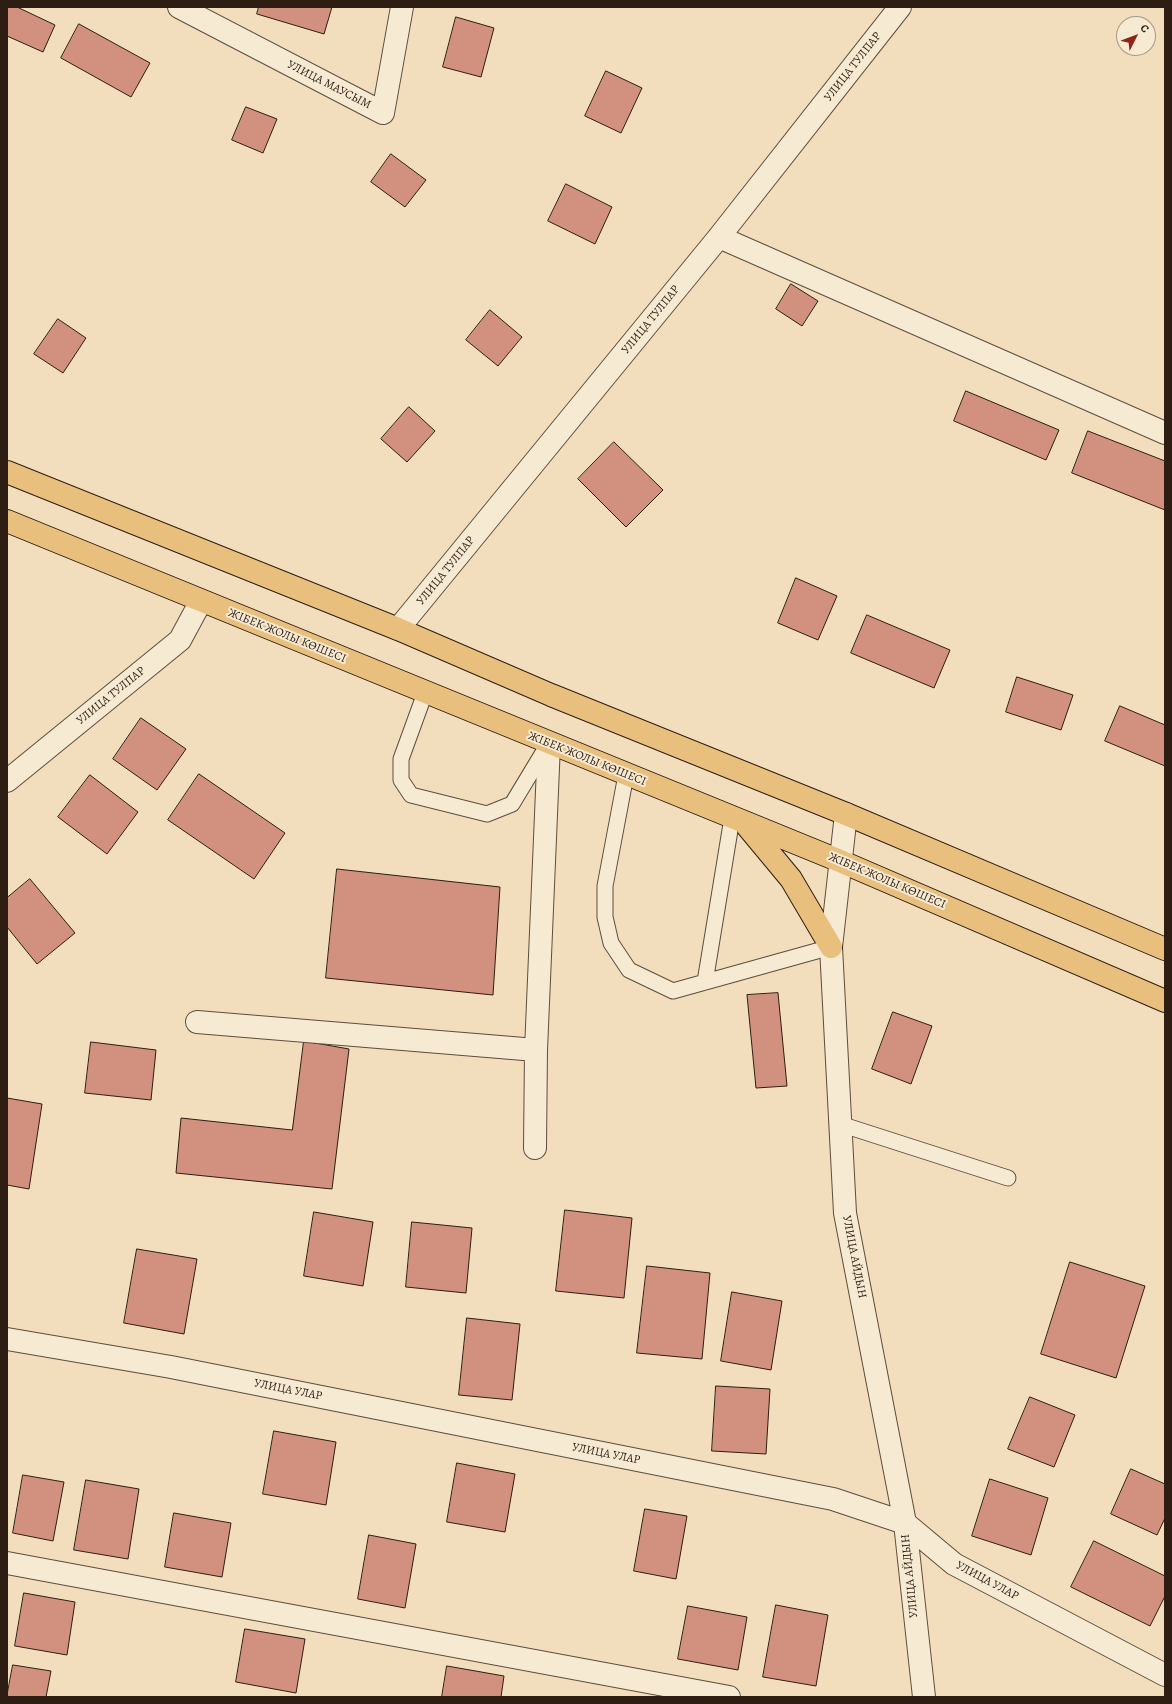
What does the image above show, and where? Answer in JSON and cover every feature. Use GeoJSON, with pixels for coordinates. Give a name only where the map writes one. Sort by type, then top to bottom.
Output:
{"type":"FeatureCollection","features":[{"type":"Feature","properties":{"kind":"main road"},"geometry":{"type":"LineString","coordinates":[[7,472],[398,629],[551,695],[846,814],[1165,949]]}},
{"type":"Feature","properties":{"kind":"main road","name":"ЖІБЕК ЖОЛЫ КӨШЕСІ"},"geometry":{"type":"LineString","coordinates":[[7,521],[201,602],[840,861],[1165,1000]]}},
{"type":"Feature","properties":{"kind":"main road"},"geometry":{"type":"LineString","coordinates":[[738,820],[791,879],[831,947]]}},
{"type":"Feature","properties":{"kind":"street","name":"УЛИЦА МАУСЫМ"},"geometry":{"type":"LineString","coordinates":[[179,7],[383,113],[402,7]]}},
{"type":"Feature","properties":{"kind":"street","name":"УЛИЦА ТУЛПАР"},"geometry":{"type":"LineString","coordinates":[[398,629],[719,237],[900,7]]}},
{"type":"Feature","properties":{"kind":"street"},"geometry":{"type":"LineString","coordinates":[[719,237],[1165,433]]}},
{"type":"Feature","properties":{"kind":"street","name":"УЛИЦА ТУЛПАР"},"geometry":{"type":"LineString","coordinates":[[7,781],[180,640],[201,602]]}},
{"type":"Feature","properties":{"kind":"street"},"geometry":{"type":"LineString","coordinates":[[535,1148],[536,1050],[549,744]]}},
{"type":"Feature","properties":{"kind":"street","name":"УЛИЦА АЙДЫН"},"geometry":{"type":"LineString","coordinates":[[846,814],[831,947],[845,1213],[905,1523],[924,1697]]}},
{"type":"Feature","properties":{"kind":"street"},"geometry":{"type":"LineString","coordinates":[[197,1022],[536,1050]]}},
{"type":"Feature","properties":{"kind":"street","name":"УЛИЦА УЛАР"},"geometry":{"type":"LineString","coordinates":[[7,1338],[178,1368],[833,1499],[905,1523],[954,1564],[1165,1675]]}},
{"type":"Feature","properties":{"kind":"street"},"geometry":{"type":"LineString","coordinates":[[7,1563],[730,1697]]}},
{"type":"Feature","properties":{"kind":"lane"},"geometry":{"type":"LineString","coordinates":[[425,693],[401,759],[401,780],[411,795],[487,814],[512,804],[549,744]]}},
{"type":"Feature","properties":{"kind":"lane"},"geometry":{"type":"LineString","coordinates":[[626,775],[605,886],[605,917],[611,943],[629,970],[672,991],[831,947]]}},
{"type":"Feature","properties":{"kind":"lane"},"geometry":{"type":"LineString","coordinates":[[705,982],[738,820]]}},
{"type":"Feature","properties":{"kind":"lane"},"geometry":{"type":"LineString","coordinates":[[840,1124],[1008,1178]]}},
{"type":"Feature","properties":{"kind":"building"},"geometry":{"type":"Polygon","coordinates":[[[7,7],[17,7],[55,25],[43,52],[7,36],[7,7]]]}},
{"type":"Feature","properties":{"kind":"building"},"geometry":{"type":"Polygon","coordinates":[[[259,7],[332,7],[324,34],[257,14],[259,7]]]}},
{"type":"Feature","properties":{"kind":"building"},"geometry":{"type":"Polygon","coordinates":[[[456,17],[494,28],[481,77],[443,67],[456,17]]]}},
{"type":"Feature","properties":{"kind":"building"},"geometry":{"type":"Polygon","coordinates":[[[79,24],[150,63],[131,97],[61,58],[79,24]]]}},
{"type":"Feature","properties":{"kind":"building"},"geometry":{"type":"Polygon","coordinates":[[[606,71],[642,88],[621,133],[585,116],[606,71]]]}},
{"type":"Feature","properties":{"kind":"building"},"geometry":{"type":"Polygon","coordinates":[[[246,107],[277,119],[263,153],[232,140],[246,107]]]}},
{"type":"Feature","properties":{"kind":"building"},"geometry":{"type":"Polygon","coordinates":[[[391,154],[426,180],[405,207],[371,182],[391,154]]]}},
{"type":"Feature","properties":{"kind":"building"},"geometry":{"type":"Polygon","coordinates":[[[566,184],[612,207],[595,244],[548,221],[566,184]]]}},
{"type":"Feature","properties":{"kind":"building"},"geometry":{"type":"Polygon","coordinates":[[[791,284],[818,301],[802,326],[776,309],[791,284]]]}},
{"type":"Feature","properties":{"kind":"building"},"geometry":{"type":"Polygon","coordinates":[[[490,310],[522,337],[498,366],[466,340],[490,310]]]}},
{"type":"Feature","properties":{"kind":"building"},"geometry":{"type":"Polygon","coordinates":[[[58,319],[86,338],[63,373],[34,354],[58,319]]]}},
{"type":"Feature","properties":{"kind":"building"},"geometry":{"type":"Polygon","coordinates":[[[966,391],[1059,430],[1046,460],[954,421],[966,391]]]}},
{"type":"Feature","properties":{"kind":"building"},"geometry":{"type":"Polygon","coordinates":[[[409,407],[435,431],[407,462],[381,439],[409,407]]]}},
{"type":"Feature","properties":{"kind":"building"},"geometry":{"type":"Polygon","coordinates":[[[1088,431],[1165,461],[1165,510],[1072,473],[1088,431]]]}},
{"type":"Feature","properties":{"kind":"building"},"geometry":{"type":"Polygon","coordinates":[[[614,442],[663,490],[626,527],[578,479],[614,442]]]}},
{"type":"Feature","properties":{"kind":"building"},"geometry":{"type":"Polygon","coordinates":[[[796,578],[837,596],[818,640],[778,623],[796,578]]]}},
{"type":"Feature","properties":{"kind":"building"},"geometry":{"type":"Polygon","coordinates":[[[867,615],[950,650],[934,688],[851,653],[867,615]]]}},
{"type":"Feature","properties":{"kind":"building"},"geometry":{"type":"Polygon","coordinates":[[[1017,677],[1073,695],[1061,730],[1006,712],[1017,677]]]}},
{"type":"Feature","properties":{"kind":"building"},"geometry":{"type":"Polygon","coordinates":[[[1120,706],[1165,725],[1165,766],[1105,741],[1120,706]]]}},
{"type":"Feature","properties":{"kind":"building"},"geometry":{"type":"Polygon","coordinates":[[[141,718],[186,749],[157,790],[113,759],[141,718]]]}},
{"type":"Feature","properties":{"kind":"building"},"geometry":{"type":"Polygon","coordinates":[[[199,774],[285,833],[254,879],[168,820],[199,774]]]}},
{"type":"Feature","properties":{"kind":"building"},"geometry":{"type":"Polygon","coordinates":[[[90,775],[138,812],[107,854],[58,817],[90,775]]]}},
{"type":"Feature","properties":{"kind":"building"},"geometry":{"type":"Polygon","coordinates":[[[337,869],[500,887],[493,995],[326,978],[337,869]]]}},
{"type":"Feature","properties":{"kind":"building"},"geometry":{"type":"Polygon","coordinates":[[[30,879],[75,933],[37,964],[7,927],[7,898],[30,879]]]}},
{"type":"Feature","properties":{"kind":"building"},"geometry":{"type":"Polygon","coordinates":[[[778,993],[787,1086],[756,1088],[747,995],[778,993]]]}},
{"type":"Feature","properties":{"kind":"building"},"geometry":{"type":"Polygon","coordinates":[[[893,1012],[932,1026],[911,1084],[872,1069],[893,1012]]]}},
{"type":"Feature","properties":{"kind":"building"},"geometry":{"type":"Polygon","coordinates":[[[304,1041],[349,1049],[332,1189],[176,1173],[181,1118],[292,1130],[304,1041]]]}},
{"type":"Feature","properties":{"kind":"building"},"geometry":{"type":"Polygon","coordinates":[[[91,1042],[156,1050],[151,1100],[85,1093],[91,1042]]]}},
{"type":"Feature","properties":{"kind":"building"},"geometry":{"type":"Polygon","coordinates":[[[7,1098],[42,1104],[29,1189],[7,1185],[7,1098]]]}},
{"type":"Feature","properties":{"kind":"building"},"geometry":{"type":"Polygon","coordinates":[[[565,1210],[632,1218],[624,1298],[556,1291],[565,1210]]]}},
{"type":"Feature","properties":{"kind":"building"},"geometry":{"type":"Polygon","coordinates":[[[314,1212],[373,1222],[363,1286],[304,1276],[314,1212]]]}},
{"type":"Feature","properties":{"kind":"building"},"geometry":{"type":"Polygon","coordinates":[[[412,1222],[472,1228],[466,1293],[406,1287],[412,1222]]]}},
{"type":"Feature","properties":{"kind":"building"},"geometry":{"type":"Polygon","coordinates":[[[137,1249],[197,1259],[184,1334],[124,1323],[137,1249]]]}},
{"type":"Feature","properties":{"kind":"building"},"geometry":{"type":"Polygon","coordinates":[[[1070,1262],[1145,1286],[1116,1378],[1041,1354],[1070,1262]]]}},
{"type":"Feature","properties":{"kind":"building"},"geometry":{"type":"Polygon","coordinates":[[[647,1266],[710,1273],[702,1359],[637,1353],[647,1266]]]}},
{"type":"Feature","properties":{"kind":"building"},"geometry":{"type":"Polygon","coordinates":[[[732,1292],[782,1301],[771,1370],[721,1361],[732,1292]]]}},
{"type":"Feature","properties":{"kind":"building"},"geometry":{"type":"Polygon","coordinates":[[[467,1318],[520,1324],[512,1400],[459,1395],[467,1318]]]}},
{"type":"Feature","properties":{"kind":"building"},"geometry":{"type":"Polygon","coordinates":[[[716,1386],[770,1389],[766,1454],[712,1451],[716,1386]]]}},
{"type":"Feature","properties":{"kind":"building"},"geometry":{"type":"Polygon","coordinates":[[[1030,1397],[1075,1415],[1054,1467],[1008,1449],[1030,1397]]]}},
{"type":"Feature","properties":{"kind":"building"},"geometry":{"type":"Polygon","coordinates":[[[274,1431],[336,1442],[326,1505],[263,1494],[274,1431]]]}},
{"type":"Feature","properties":{"kind":"building"},"geometry":{"type":"Polygon","coordinates":[[[457,1463],[515,1474],[505,1532],[447,1522],[457,1463]]]}},
{"type":"Feature","properties":{"kind":"building"},"geometry":{"type":"Polygon","coordinates":[[[1131,1469],[1165,1484],[1165,1518],[1157,1535],[1111,1514],[1131,1469]]]}},
{"type":"Feature","properties":{"kind":"building"},"geometry":{"type":"Polygon","coordinates":[[[23,1475],[64,1482],[53,1541],[13,1533],[23,1475]]]}},
{"type":"Feature","properties":{"kind":"building"},"geometry":{"type":"Polygon","coordinates":[[[990,1479],[1048,1498],[1031,1555],[972,1536],[990,1479]]]}},
{"type":"Feature","properties":{"kind":"building"},"geometry":{"type":"Polygon","coordinates":[[[86,1480],[139,1489],[128,1559],[74,1550],[86,1480]]]}},
{"type":"Feature","properties":{"kind":"building"},"geometry":{"type":"Polygon","coordinates":[[[645,1509],[687,1516],[676,1579],[634,1571],[645,1509]]]}},
{"type":"Feature","properties":{"kind":"building"},"geometry":{"type":"Polygon","coordinates":[[[174,1513],[231,1523],[222,1577],[165,1567],[174,1513]]]}},
{"type":"Feature","properties":{"kind":"building"},"geometry":{"type":"Polygon","coordinates":[[[369,1535],[416,1544],[405,1608],[358,1599],[369,1535]]]}},
{"type":"Feature","properties":{"kind":"building"},"geometry":{"type":"Polygon","coordinates":[[[1094,1541],[1165,1576],[1165,1596],[1150,1626],[1071,1587],[1094,1541]]]}},
{"type":"Feature","properties":{"kind":"building"},"geometry":{"type":"Polygon","coordinates":[[[24,1593],[75,1602],[67,1655],[15,1646],[24,1593]]]}},
{"type":"Feature","properties":{"kind":"building"},"geometry":{"type":"Polygon","coordinates":[[[776,1605],[828,1615],[816,1686],[763,1677],[776,1605]]]}},
{"type":"Feature","properties":{"kind":"building"},"geometry":{"type":"Polygon","coordinates":[[[688,1606],[747,1617],[738,1670],[678,1659],[688,1606]]]}},
{"type":"Feature","properties":{"kind":"building"},"geometry":{"type":"Polygon","coordinates":[[[245,1629],[305,1639],[296,1693],[236,1682],[245,1629]]]}},
{"type":"Feature","properties":{"kind":"building"},"geometry":{"type":"Polygon","coordinates":[[[13,1665],[51,1671],[46,1697],[7,1697],[13,1665]]]}},
{"type":"Feature","properties":{"kind":"building"},"geometry":{"type":"Polygon","coordinates":[[[447,1666],[504,1676],[501,1697],[442,1697],[447,1666]]]}}]}
